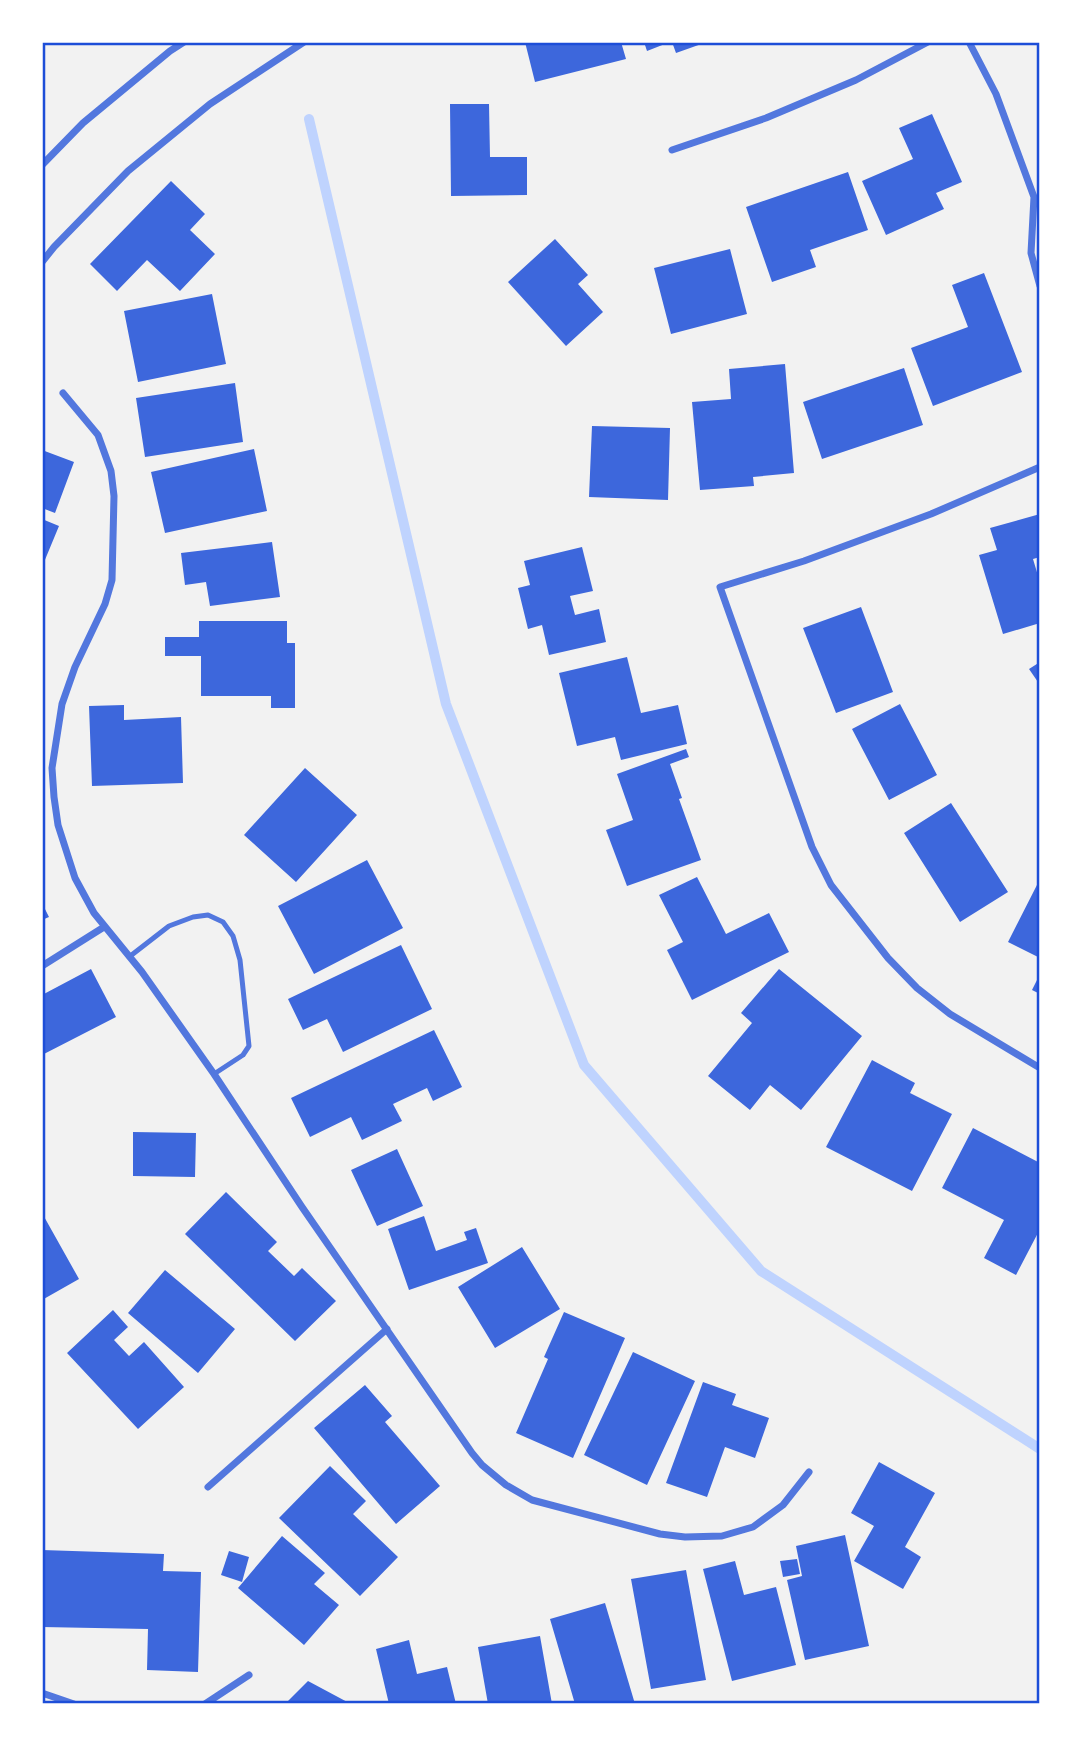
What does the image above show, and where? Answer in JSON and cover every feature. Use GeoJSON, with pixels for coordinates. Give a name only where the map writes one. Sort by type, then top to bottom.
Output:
{"type":"FeatureCollection","features":[{"type":"Feature","properties":{"kind":"street"},"geometry":{"type":"LineString","coordinates":[[42,165],[83,123],[184,42]]}},
{"type":"Feature","properties":{"kind":"street"},"geometry":{"type":"LineString","coordinates":[[42,262],[128,171],[210,104],[304,42]]}},
{"type":"Feature","properties":{"kind":"street"},"geometry":{"type":"LineString","coordinates":[[672,150],[766,118],[856,80],[928,42]]}},
{"type":"Feature","properties":{"kind":"street"},"geometry":{"type":"LineString","coordinates":[[969,42],[996,94],[1037,200],[1031,253],[1040,286]]}},
{"type":"Feature","properties":{"kind":"street"},"geometry":{"type":"LineString","coordinates":[[63,393],[98,435],[111,471],[114,496],[112,580],[105,604],[75,667],[62,704],[52,768],[58,825],[75,878],[94,913],[142,972],[214,1074],[302,1207],[477,1459],[506,1485],[532,1500],[660,1534],[685,1537],[722,1536],[753,1527],[783,1505],[809,1472]]}},
{"type":"Feature","properties":{"kind":"street"},"geometry":{"type":"LineString","coordinates":[[1040,467],[804,562],[720,587],[812,847],[831,885],[888,958],[917,988],[950,1014],[1040,1068]]}},
{"type":"Feature","properties":{"kind":"street"},"geometry":{"type":"LineString","coordinates":[[42,966],[104,927]]}},
{"type":"Feature","properties":{"kind":"street"},"geometry":{"type":"LineString","coordinates":[[208,1487],[387,1329]]}},
{"type":"Feature","properties":{"kind":"street"},"geometry":{"type":"LineString","coordinates":[[205,1704],[249,1675]]}},
{"type":"Feature","properties":{"kind":"street"},"geometry":{"type":"LineString","coordinates":[[42,1693],[74,1704]]}},
{"type":"Feature","properties":{"kind":"lane"},"geometry":{"type":"LineString","coordinates":[[129,957],[169,926],[193,917],[208,915],[223,922],[233,936],[240,960],[249,1046],[243,1055],[214,1074]]}},
{"type":"Feature","properties":{"kind":"building"},"geometry":{"type":"Polygon","coordinates":[[[525,42],[621,42],[626,59],[535,82],[525,42]]]}},
{"type":"Feature","properties":{"kind":"building"},"geometry":{"type":"Polygon","coordinates":[[[644,42],[670,42],[647,51],[644,42]]]}},
{"type":"Feature","properties":{"kind":"building"},"geometry":{"type":"Polygon","coordinates":[[[672,42],[707,42],[676,53],[672,42]]]}},
{"type":"Feature","properties":{"kind":"building"},"geometry":{"type":"Polygon","coordinates":[[[450,104],[489,104],[490,157],[527,157],[527,195],[451,196],[450,104]]]}},
{"type":"Feature","properties":{"kind":"building"},"geometry":{"type":"Polygon","coordinates":[[[932,114],[962,182],[936,193],[944,209],[886,235],[862,181],[913,159],[899,128],[932,114]]]}},
{"type":"Feature","properties":{"kind":"building"},"geometry":{"type":"Polygon","coordinates":[[[848,172],[868,230],[810,250],[816,267],[772,282],[746,207],[848,172]]]}},
{"type":"Feature","properties":{"kind":"building"},"geometry":{"type":"Polygon","coordinates":[[[171,181],[205,214],[190,230],[215,254],[180,291],[147,260],[117,291],[90,264],[171,181]]]}},
{"type":"Feature","properties":{"kind":"building"},"geometry":{"type":"Polygon","coordinates":[[[555,239],[588,275],[578,284],[603,312],[566,346],[508,282],[555,239]]]}},
{"type":"Feature","properties":{"kind":"building"},"geometry":{"type":"Polygon","coordinates":[[[730,249],[747,314],[671,334],[654,268],[730,249]]]}},
{"type":"Feature","properties":{"kind":"building"},"geometry":{"type":"Polygon","coordinates":[[[984,273],[1022,372],[933,406],[911,348],[968,327],[952,285],[984,273]]]}},
{"type":"Feature","properties":{"kind":"building"},"geometry":{"type":"Polygon","coordinates":[[[212,294],[226,364],[138,382],[124,311],[212,294]]]}},
{"type":"Feature","properties":{"kind":"building"},"geometry":{"type":"Polygon","coordinates":[[[785,364],[794,473],[753,477],[754,486],[700,490],[692,402],[731,399],[729,369],[785,364]]]}},
{"type":"Feature","properties":{"kind":"building"},"geometry":{"type":"Polygon","coordinates":[[[904,368],[923,425],[822,459],[803,402],[904,368]]]}},
{"type":"Feature","properties":{"kind":"building"},"geometry":{"type":"Polygon","coordinates":[[[235,383],[243,442],[145,457],[136,398],[235,383]]]}},
{"type":"Feature","properties":{"kind":"building"},"geometry":{"type":"Polygon","coordinates":[[[592,426],[670,428],[668,500],[589,497],[592,426]]]}},
{"type":"Feature","properties":{"kind":"building"},"geometry":{"type":"Polygon","coordinates":[[[254,449],[267,511],[165,533],[151,472],[254,449]]]}},
{"type":"Feature","properties":{"kind":"building"},"geometry":{"type":"Polygon","coordinates":[[[42,450],[74,462],[55,513],[42,508],[42,450]]]}},
{"type":"Feature","properties":{"kind":"building"},"geometry":{"type":"Polygon","coordinates":[[[1040,514],[1040,557],[1033,559],[1040,578],[1040,623],[1003,634],[979,555],[997,550],[990,528],[1040,514]]]}},
{"type":"Feature","properties":{"kind":"building"},"geometry":{"type":"Polygon","coordinates":[[[42,519],[59,526],[42,567],[42,519]]]}},
{"type":"Feature","properties":{"kind":"building"},"geometry":{"type":"Polygon","coordinates":[[[272,542],[280,597],[210,606],[206,582],[185,585],[181,553],[272,542]]]}},
{"type":"Feature","properties":{"kind":"building"},"geometry":{"type":"Polygon","coordinates":[[[582,547],[593,591],[570,596],[575,615],[599,609],[606,642],[549,655],[542,625],[528,629],[518,588],[530,585],[524,561],[582,547]]]}},
{"type":"Feature","properties":{"kind":"building"},"geometry":{"type":"Polygon","coordinates":[[[861,607],[893,692],[836,713],[803,628],[861,607]]]}},
{"type":"Feature","properties":{"kind":"building"},"geometry":{"type":"Polygon","coordinates":[[[199,621],[287,621],[287,643],[295,643],[295,708],[271,708],[271,696],[201,696],[201,656],[165,656],[165,637],[199,637],[199,621]]]}},
{"type":"Feature","properties":{"kind":"building"},"geometry":{"type":"Polygon","coordinates":[[[627,657],[641,713],[678,705],[687,744],[621,760],[615,737],[577,746],[559,673],[627,657]]]}},
{"type":"Feature","properties":{"kind":"building"},"geometry":{"type":"Polygon","coordinates":[[[1040,662],[1040,685],[1029,669],[1040,662]]]}},
{"type":"Feature","properties":{"kind":"building"},"geometry":{"type":"Polygon","coordinates":[[[900,704],[937,775],[889,800],[852,729],[900,704]]]}},
{"type":"Feature","properties":{"kind":"building"},"geometry":{"type":"Polygon","coordinates":[[[124,705],[124,720],[181,717],[183,783],[92,786],[89,706],[124,705]]]}},
{"type":"Feature","properties":{"kind":"building"},"geometry":{"type":"Polygon","coordinates":[[[686,749],[689,757],[670,764],[682,798],[679,799],[701,860],[627,886],[606,830],[633,820],[617,774],[686,749]]]}},
{"type":"Feature","properties":{"kind":"building"},"geometry":{"type":"Polygon","coordinates":[[[305,768],[357,815],[296,882],[244,835],[305,768]]]}},
{"type":"Feature","properties":{"kind":"building"},"geometry":{"type":"Polygon","coordinates":[[[951,803],[1008,892],[960,922],[904,833],[951,803]]]}},
{"type":"Feature","properties":{"kind":"building"},"geometry":{"type":"Polygon","coordinates":[[[367,860],[403,928],[314,974],[278,906],[367,860]]]}},
{"type":"Feature","properties":{"kind":"building"},"geometry":{"type":"Polygon","coordinates":[[[697,877],[726,934],[769,913],[789,952],[692,1000],[667,950],[683,942],[659,895],[697,877]]]}},
{"type":"Feature","properties":{"kind":"building"},"geometry":{"type":"Polygon","coordinates":[[[1040,879],[1040,958],[1008,942],[1040,879]]]}},
{"type":"Feature","properties":{"kind":"building"},"geometry":{"type":"Polygon","coordinates":[[[42,903],[49,917],[42,920],[42,903]]]}},
{"type":"Feature","properties":{"kind":"building"},"geometry":{"type":"Polygon","coordinates":[[[401,945],[432,1009],[343,1052],[327,1019],[303,1030],[288,999],[401,945]]]}},
{"type":"Feature","properties":{"kind":"building"},"geometry":{"type":"Polygon","coordinates":[[[91,969],[116,1017],[42,1055],[42,995],[91,969]]]}},
{"type":"Feature","properties":{"kind":"building"},"geometry":{"type":"Polygon","coordinates":[[[779,969],[862,1036],[801,1110],[770,1085],[750,1110],[708,1076],[752,1023],[741,1013],[779,969]]]}},
{"type":"Feature","properties":{"kind":"building"},"geometry":{"type":"Polygon","coordinates":[[[1040,974],[1040,994],[1032,990],[1040,974]]]}},
{"type":"Feature","properties":{"kind":"building"},"geometry":{"type":"Polygon","coordinates":[[[434,1030],[462,1087],[433,1101],[427,1088],[393,1104],[402,1121],[362,1140],[351,1117],[310,1137],[291,1098],[434,1030]]]}},
{"type":"Feature","properties":{"kind":"building"},"geometry":{"type":"Polygon","coordinates":[[[872,1060],[915,1083],[910,1093],[952,1114],[912,1191],[826,1147],[872,1060]]]}},
{"type":"Feature","properties":{"kind":"building"},"geometry":{"type":"Polygon","coordinates":[[[973,1128],[1040,1163],[1040,1229],[1016,1275],[984,1258],[1004,1220],[942,1188],[973,1128]]]}},
{"type":"Feature","properties":{"kind":"building"},"geometry":{"type":"Polygon","coordinates":[[[133,1132],[196,1133],[195,1177],[133,1176],[133,1132]]]}},
{"type":"Feature","properties":{"kind":"building"},"geometry":{"type":"Polygon","coordinates":[[[397,1149],[423,1206],[377,1226],[351,1170],[397,1149]]]}},
{"type":"Feature","properties":{"kind":"building"},"geometry":{"type":"Polygon","coordinates":[[[226,1192],[277,1242],[268,1251],[294,1276],[302,1268],[336,1301],[295,1341],[185,1234],[226,1192]]]}},
{"type":"Feature","properties":{"kind":"building"},"geometry":{"type":"Polygon","coordinates":[[[42,1213],[79,1279],[42,1300],[42,1213]]]}},
{"type":"Feature","properties":{"kind":"building"},"geometry":{"type":"Polygon","coordinates":[[[424,1216],[436,1251],[467,1240],[464,1232],[476,1228],[488,1263],[409,1290],[388,1229],[424,1216]]]}},
{"type":"Feature","properties":{"kind":"building"},"geometry":{"type":"Polygon","coordinates":[[[522,1247],[560,1309],[495,1348],[458,1287],[522,1247]]]}},
{"type":"Feature","properties":{"kind":"building"},"geometry":{"type":"Polygon","coordinates":[[[165,1270],[235,1329],[198,1373],[128,1313],[165,1270]]]}},
{"type":"Feature","properties":{"kind":"building"},"geometry":{"type":"Polygon","coordinates":[[[113,1310],[128,1327],[114,1340],[129,1356],[144,1342],[184,1387],[138,1429],[67,1353],[113,1310]]]}},
{"type":"Feature","properties":{"kind":"building"},"geometry":{"type":"Polygon","coordinates":[[[564,1312],[625,1338],[573,1458],[516,1433],[548,1359],[544,1357],[564,1312]]]}},
{"type":"Feature","properties":{"kind":"building"},"geometry":{"type":"Polygon","coordinates":[[[633,1352],[695,1381],[647,1485],[584,1455],[633,1352]]]}},
{"type":"Feature","properties":{"kind":"building"},"geometry":{"type":"Polygon","coordinates":[[[703,1382],[736,1394],[732,1405],[769,1418],[755,1458],[725,1447],[707,1497],[666,1483],[703,1382]]]}},
{"type":"Feature","properties":{"kind":"building"},"geometry":{"type":"Polygon","coordinates":[[[365,1385],[392,1416],[385,1422],[440,1486],[396,1524],[314,1428],[365,1385]]]}},
{"type":"Feature","properties":{"kind":"building"},"geometry":{"type":"Polygon","coordinates":[[[879,1462],[935,1493],[905,1547],[921,1557],[903,1589],[854,1561],[874,1526],[851,1513],[879,1462]]]}},
{"type":"Feature","properties":{"kind":"building"},"geometry":{"type":"Polygon","coordinates":[[[330,1466],[366,1501],[353,1514],[398,1557],[360,1596],[279,1518],[330,1466]]]}},
{"type":"Feature","properties":{"kind":"building"},"geometry":{"type":"Polygon","coordinates":[[[845,1535],[869,1646],[805,1660],[787,1580],[802,1576],[796,1546],[845,1535]]]}},
{"type":"Feature","properties":{"kind":"building"},"geometry":{"type":"Polygon","coordinates":[[[282,1536],[325,1573],[314,1584],[339,1605],[304,1645],[238,1588],[282,1536]]]}},
{"type":"Feature","properties":{"kind":"building"},"geometry":{"type":"Polygon","coordinates":[[[42,1550],[164,1554],[163,1571],[201,1572],[198,1672],[147,1670],[148,1629],[42,1627],[42,1550]]]}},
{"type":"Feature","properties":{"kind":"building"},"geometry":{"type":"Polygon","coordinates":[[[229,1551],[249,1557],[242,1582],[221,1575],[229,1551]]]}},
{"type":"Feature","properties":{"kind":"building"},"geometry":{"type":"Polygon","coordinates":[[[797,1559],[800,1574],[783,1577],[780,1561],[797,1559]]]}},
{"type":"Feature","properties":{"kind":"building"},"geometry":{"type":"Polygon","coordinates":[[[735,1561],[744,1595],[776,1587],[796,1665],[732,1681],[703,1569],[735,1561]]]}},
{"type":"Feature","properties":{"kind":"building"},"geometry":{"type":"Polygon","coordinates":[[[686,1570],[706,1680],[651,1689],[631,1579],[686,1570]]]}},
{"type":"Feature","properties":{"kind":"building"},"geometry":{"type":"Polygon","coordinates":[[[605,1603],[635,1704],[575,1704],[550,1619],[605,1603]]]}},
{"type":"Feature","properties":{"kind":"building"},"geometry":{"type":"Polygon","coordinates":[[[540,1636],[552,1704],[488,1704],[478,1647],[540,1636]]]}},
{"type":"Feature","properties":{"kind":"building"},"geometry":{"type":"Polygon","coordinates":[[[409,1640],[417,1674],[447,1667],[456,1704],[389,1704],[376,1649],[409,1640]]]}},
{"type":"Feature","properties":{"kind":"building"},"geometry":{"type":"Polygon","coordinates":[[[308,1681],[351,1704],[285,1704],[308,1681]]]}},
{"type":"Feature","properties":{"kind":"waterway"},"geometry":{"type":"LineString","coordinates":[[309,119],[446,704],[584,1065],[761,1271],[1040,1449]]}}]}
